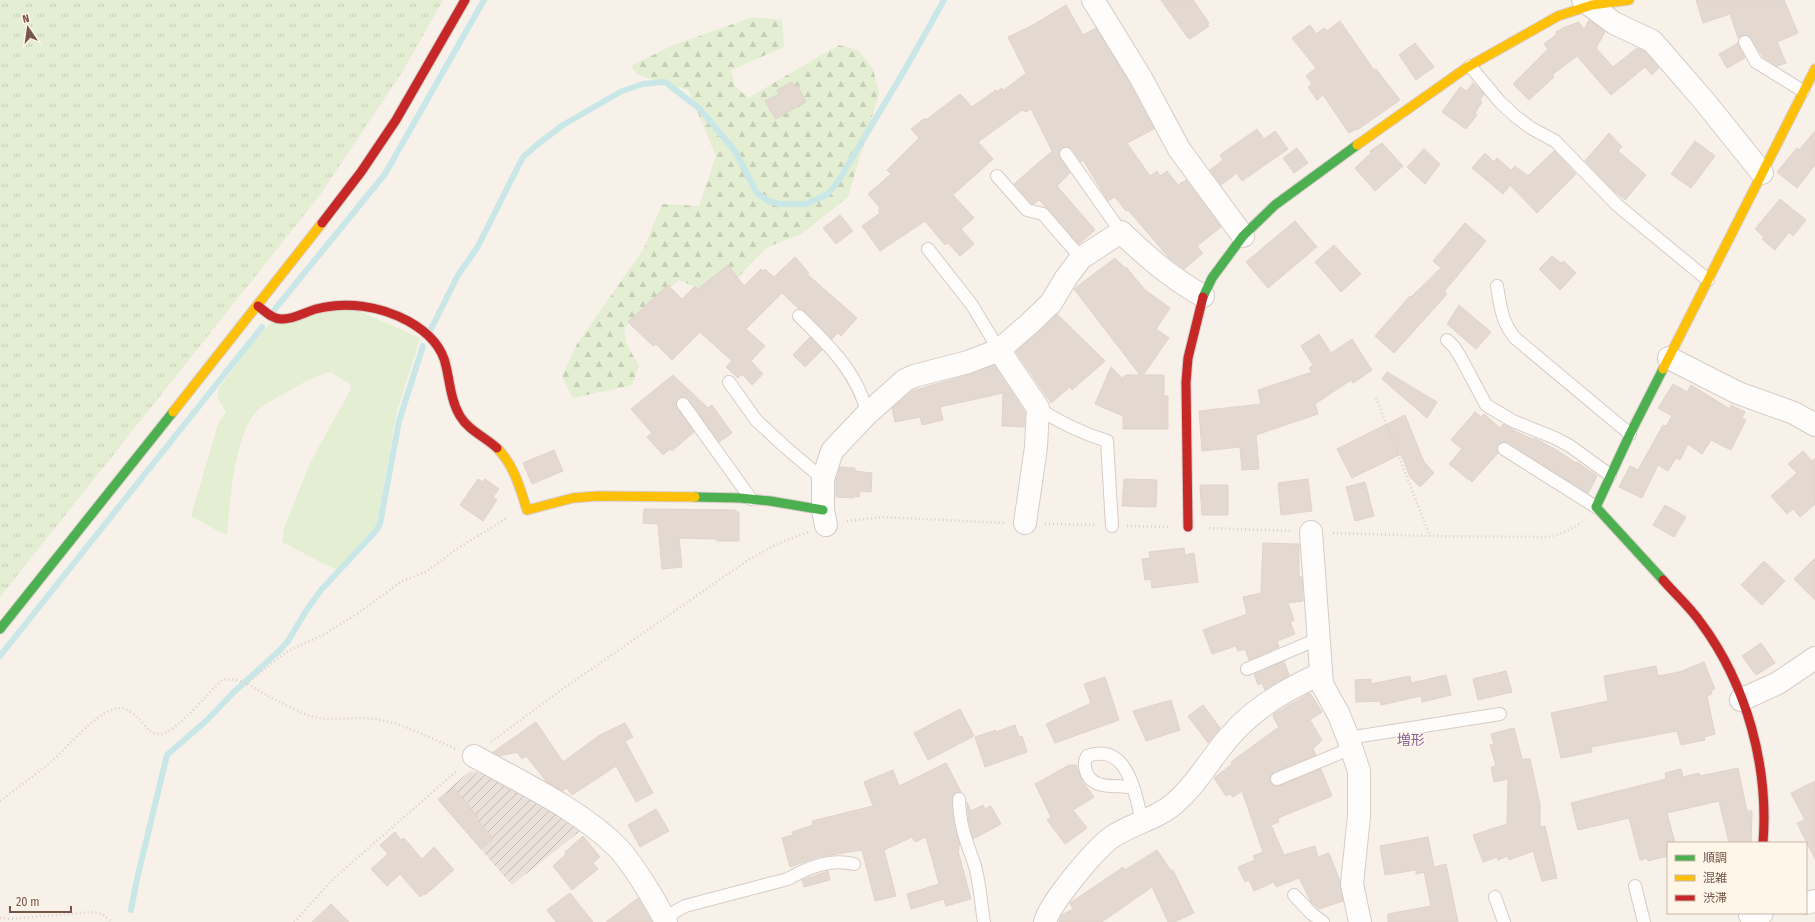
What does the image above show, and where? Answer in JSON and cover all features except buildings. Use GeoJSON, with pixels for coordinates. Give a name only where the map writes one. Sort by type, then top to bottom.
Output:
{"type":"FeatureCollection","features":[{"type":"Feature","properties":{"kind":"street"},"geometry":{"type":"LineString","coordinates":[[0,629],[258,306],[360,172],[387,133],[465,0]]}},
{"type":"Feature","properties":{"kind":"street"},"geometry":{"type":"LineString","coordinates":[[1092,0],[1144,84],[1179,149],[1242,236]]}},
{"type":"Feature","properties":{"kind":"street"},"geometry":{"type":"LineString","coordinates":[[1188,527],[1186,382],[1189,352],[1203,296],[1212,278],[1242,236],[1275,205],[1319,172],[1470,66],[1558,16],[1588,3],[1629,0]]}},
{"type":"Feature","properties":{"kind":"street"},"geometry":{"type":"LineString","coordinates":[[1588,3],[1614,23],[1652,41],[1706,102],[1762,173]]}},
{"type":"Feature","properties":{"kind":"street"},"geometry":{"type":"LineString","coordinates":[[1763,842],[1765,833],[1764,786],[1760,759],[1741,700],[1714,644],[1701,623],[1596,507],[1630,434],[1815,69]]}},
{"type":"Feature","properties":{"kind":"street"},"geometry":{"type":"LineString","coordinates":[[258,306],[278,319],[290,319],[307,312],[339,304],[372,308],[391,313],[412,324],[432,339],[437,344],[445,363],[453,397],[460,418],[478,435],[490,441],[507,459],[513,468],[527,510],[573,498],[598,496],[751,499],[825,518],[823,479],[832,451],[868,414],[905,380],[914,376],[968,362],[998,350],[1052,303],[1066,278],[1081,258],[1120,232],[1160,268],[1177,281],[1203,296]]}},
{"type":"Feature","properties":{"kind":"street"},"geometry":{"type":"LineString","coordinates":[[998,350],[1038,408],[1036,447],[1025,524]]}},
{"type":"Feature","properties":{"kind":"street"},"geometry":{"type":"LineString","coordinates":[[1669,358],[1738,393],[1794,413],[1815,425]]}},
{"type":"Feature","properties":{"kind":"street"},"geometry":{"type":"LineString","coordinates":[[1311,532],[1320,674],[1322,684],[1339,715],[1350,743],[1358,771],[1360,790],[1359,816],[1352,884],[1360,922]]}},
{"type":"Feature","properties":{"kind":"street"},"geometry":{"type":"LineString","coordinates":[[1741,700],[1778,683],[1815,658]]}},
{"type":"Feature","properties":{"kind":"street"},"geometry":{"type":"LineString","coordinates":[[1045,922],[1049,911],[1094,854],[1111,838],[1174,804],[1185,794],[1231,735],[1254,714],[1292,687],[1320,674]]}},
{"type":"Feature","properties":{"kind":"street"},"geometry":{"type":"LineString","coordinates":[[474,756],[529,786],[575,814],[618,848],[643,883],[665,920]]}},
{"type":"Feature","properties":{"kind":"lane"},"geometry":{"type":"LineString","coordinates":[[1745,42],[1756,62],[1803,91]]}},
{"type":"Feature","properties":{"kind":"lane"},"geometry":{"type":"LineString","coordinates":[[1470,66],[1500,102],[1515,116],[1531,128],[1555,141],[1617,205],[1708,280]]}},
{"type":"Feature","properties":{"kind":"lane"},"geometry":{"type":"LineString","coordinates":[[1066,154],[1120,232]]}},
{"type":"Feature","properties":{"kind":"lane"},"geometry":{"type":"LineString","coordinates":[[997,176],[1027,210],[1043,214],[1081,258]]}},
{"type":"Feature","properties":{"kind":"lane"},"geometry":{"type":"LineString","coordinates":[[928,249],[972,305],[998,350]]}},
{"type":"Feature","properties":{"kind":"lane"},"geometry":{"type":"LineString","coordinates":[[1497,286],[1503,317],[1509,331],[1515,338],[1630,434]]}},
{"type":"Feature","properties":{"kind":"lane"},"geometry":{"type":"LineString","coordinates":[[799,316],[819,336],[853,378],[865,400],[868,414]]}},
{"type":"Feature","properties":{"kind":"lane"},"geometry":{"type":"LineString","coordinates":[[1447,340],[1454,347],[1461,358],[1486,405],[1513,421],[1555,438],[1570,446],[1610,475]]}},
{"type":"Feature","properties":{"kind":"lane"},"geometry":{"type":"LineString","coordinates":[[729,382],[756,420],[823,479]]}},
{"type":"Feature","properties":{"kind":"lane"},"geometry":{"type":"LineString","coordinates":[[683,404],[751,499]]}},
{"type":"Feature","properties":{"kind":"lane"},"geometry":{"type":"LineString","coordinates":[[1038,408],[1058,422],[1090,436],[1107,441],[1112,526]]}},
{"type":"Feature","properties":{"kind":"lane"},"geometry":{"type":"LineString","coordinates":[[1504,449],[1596,507]]}},
{"type":"Feature","properties":{"kind":"lane"},"geometry":{"type":"LineString","coordinates":[[1247,669],[1318,639]]}},
{"type":"Feature","properties":{"kind":"lane"},"geometry":{"type":"LineString","coordinates":[[1277,779],[1350,743],[1500,714]]}},
{"type":"Feature","properties":{"kind":"lane"},"geometry":{"type":"LineString","coordinates":[[1133,788],[1142,821]]}},
{"type":"Feature","properties":{"kind":"lane"},"geometry":{"type":"LineString","coordinates":[[959,800],[960,820],[975,867],[984,922]]}},
{"type":"Feature","properties":{"kind":"lane"},"geometry":{"type":"LineString","coordinates":[[665,920],[685,906],[788,879],[801,871],[822,864],[845,861],[854,864]]}},
{"type":"Feature","properties":{"kind":"lane"},"geometry":{"type":"LineString","coordinates":[[1635,886],[1644,922]]}},
{"type":"Feature","properties":{"kind":"lane"},"geometry":{"type":"LineString","coordinates":[[1294,895],[1312,914],[1323,922]]}},
{"type":"Feature","properties":{"kind":"lane"},"geometry":{"type":"LineString","coordinates":[[1495,897],[1504,922]]}},
{"type":"Feature","properties":{"kind":"path"},"geometry":{"type":"LineString","coordinates":[[1376,398],[1430,536]]}},
{"type":"Feature","properties":{"kind":"path"},"geometry":{"type":"LineString","coordinates":[[294,922],[334,878],[474,756],[557,693],[748,560],[825,518],[883,517],[1025,524],[1188,527],[1430,536],[1548,537],[1560,534],[1573,528],[1596,507]]}},
{"type":"Feature","properties":{"kind":"path"},"geometry":{"type":"LineString","coordinates":[[246,684],[286,652],[323,635],[357,614],[402,581],[426,572],[480,534],[512,516],[527,510]]}},
{"type":"Feature","properties":{"kind":"path"},"geometry":{"type":"LineString","coordinates":[[0,801],[52,761],[95,720],[108,712],[115,709],[126,710],[154,734],[162,734],[173,728],[222,680],[230,678],[246,684],[280,702],[319,718],[327,720],[353,718],[374,719],[387,722],[474,756]]}},
{"type":"Feature","properties":{"kind":"path"},"geometry":{"type":"LineString","coordinates":[[0,918],[9,920],[93,912],[102,914],[112,922]]}},
{"type":"Feature","properties":{"kind":"shaded area"},"geometry":{"type":"Polygon","coordinates":[[[470,771],[485,774],[518,791],[577,826],[579,832],[512,885],[437,799],[470,771]]]}},
{"type":"Feature","properties":{"kind":"green space"},"geometry":{"type":"Polygon","coordinates":[[[0,0],[443,0],[404,69],[320,195],[0,597],[0,0]]]}},
{"type":"Feature","properties":{"kind":"green space"},"geometry":{"type":"Polygon","coordinates":[[[753,17],[782,20],[784,47],[731,70],[735,86],[748,98],[839,45],[858,50],[873,69],[879,93],[848,197],[800,235],[767,247],[719,297],[679,280],[624,328],[626,343],[639,366],[632,385],[573,398],[562,376],[577,344],[643,250],[662,204],[699,206],[716,156],[688,89],[670,86],[636,74],[631,66],[671,46],[753,17]]]}},
{"type":"Feature","properties":{"kind":"green space"},"geometry":{"type":"Polygon","coordinates":[[[352,308],[420,338],[396,415],[377,525],[338,569],[332,568],[282,542],[284,528],[311,461],[351,389],[350,384],[331,372],[309,380],[274,399],[263,406],[252,417],[241,442],[237,458],[231,490],[227,534],[220,532],[191,516],[218,424],[226,412],[217,397],[219,388],[252,343],[270,323],[352,308]]]}},
{"type":"Feature","properties":{"kind":"waterway"},"geometry":{"type":"LineString","coordinates":[[275,309],[385,174],[484,0]]}},
{"type":"Feature","properties":{"kind":"waterway"},"geometry":{"type":"LineString","coordinates":[[430,331],[458,275],[477,248],[523,157],[563,125],[622,91],[643,84],[665,82],[700,109],[735,151],[757,193],[768,201],[780,204],[806,204],[828,194],[839,180],[907,66],[944,0]]}},
{"type":"Feature","properties":{"kind":"waterway"},"geometry":{"type":"LineString","coordinates":[[0,656],[262,327]]}},
{"type":"Feature","properties":{"kind":"waterway"},"geometry":{"type":"LineString","coordinates":[[131,910],[167,755],[206,721],[234,692],[280,650],[288,641],[321,590],[376,531],[380,524],[399,421],[423,346]]}},
{"type":"Feature","properties":{"kind":"traffic: fast"},"geometry":{"type":"LineString","coordinates":[[1203,297],[1212,278],[1243,236],[1275,205],[1357,145]]}},
{"type":"Feature","properties":{"kind":"traffic: fast"},"geometry":{"type":"LineString","coordinates":[[1663,369],[1630,434],[1596,507],[1663,580]]}},
{"type":"Feature","properties":{"kind":"traffic: fast"},"geometry":{"type":"LineString","coordinates":[[0,629],[173,412]]}},
{"type":"Feature","properties":{"kind":"traffic: fast"},"geometry":{"type":"LineString","coordinates":[[695,497],[740,498],[770,501],[823,510]]}},
{"type":"Feature","properties":{"kind":"traffic: slow"},"geometry":{"type":"LineString","coordinates":[[1357,145],[1466,68],[1558,16],[1592,5],[1629,0]]}},
{"type":"Feature","properties":{"kind":"traffic: slow"},"geometry":{"type":"LineString","coordinates":[[1663,369],[1815,69]]}},
{"type":"Feature","properties":{"kind":"traffic: slow"},"geometry":{"type":"LineString","coordinates":[[173,412],[322,223]]}},
{"type":"Feature","properties":{"kind":"traffic: slow"},"geometry":{"type":"LineString","coordinates":[[497,448],[512,469],[527,510],[573,498],[598,496],[695,497]]}},
{"type":"Feature","properties":{"kind":"traffic: jam"},"geometry":{"type":"LineString","coordinates":[[322,223],[361,172],[396,120],[465,0]]}},
{"type":"Feature","properties":{"kind":"traffic: jam"},"geometry":{"type":"LineString","coordinates":[[1188,527],[1186,382],[1188,358],[1203,297]]}},
{"type":"Feature","properties":{"kind":"traffic: jam"},"geometry":{"type":"LineString","coordinates":[[258,306],[278,319],[299,316],[316,309],[340,305],[351,305],[363,306],[386,312],[408,321],[427,334],[441,352],[446,366],[451,392],[457,410],[463,421],[497,448]]}},
{"type":"Feature","properties":{"kind":"traffic: jam"},"geometry":{"type":"LineString","coordinates":[[1663,580],[1697,617],[1717,647],[1731,673],[1742,700],[1752,728],[1758,756],[1764,814],[1763,842]]}},
{"type":"Feature","properties":{"kind":"district","name":"増形"},"geometry":{"type":"Point","coordinates":[1411,740]}}]}
